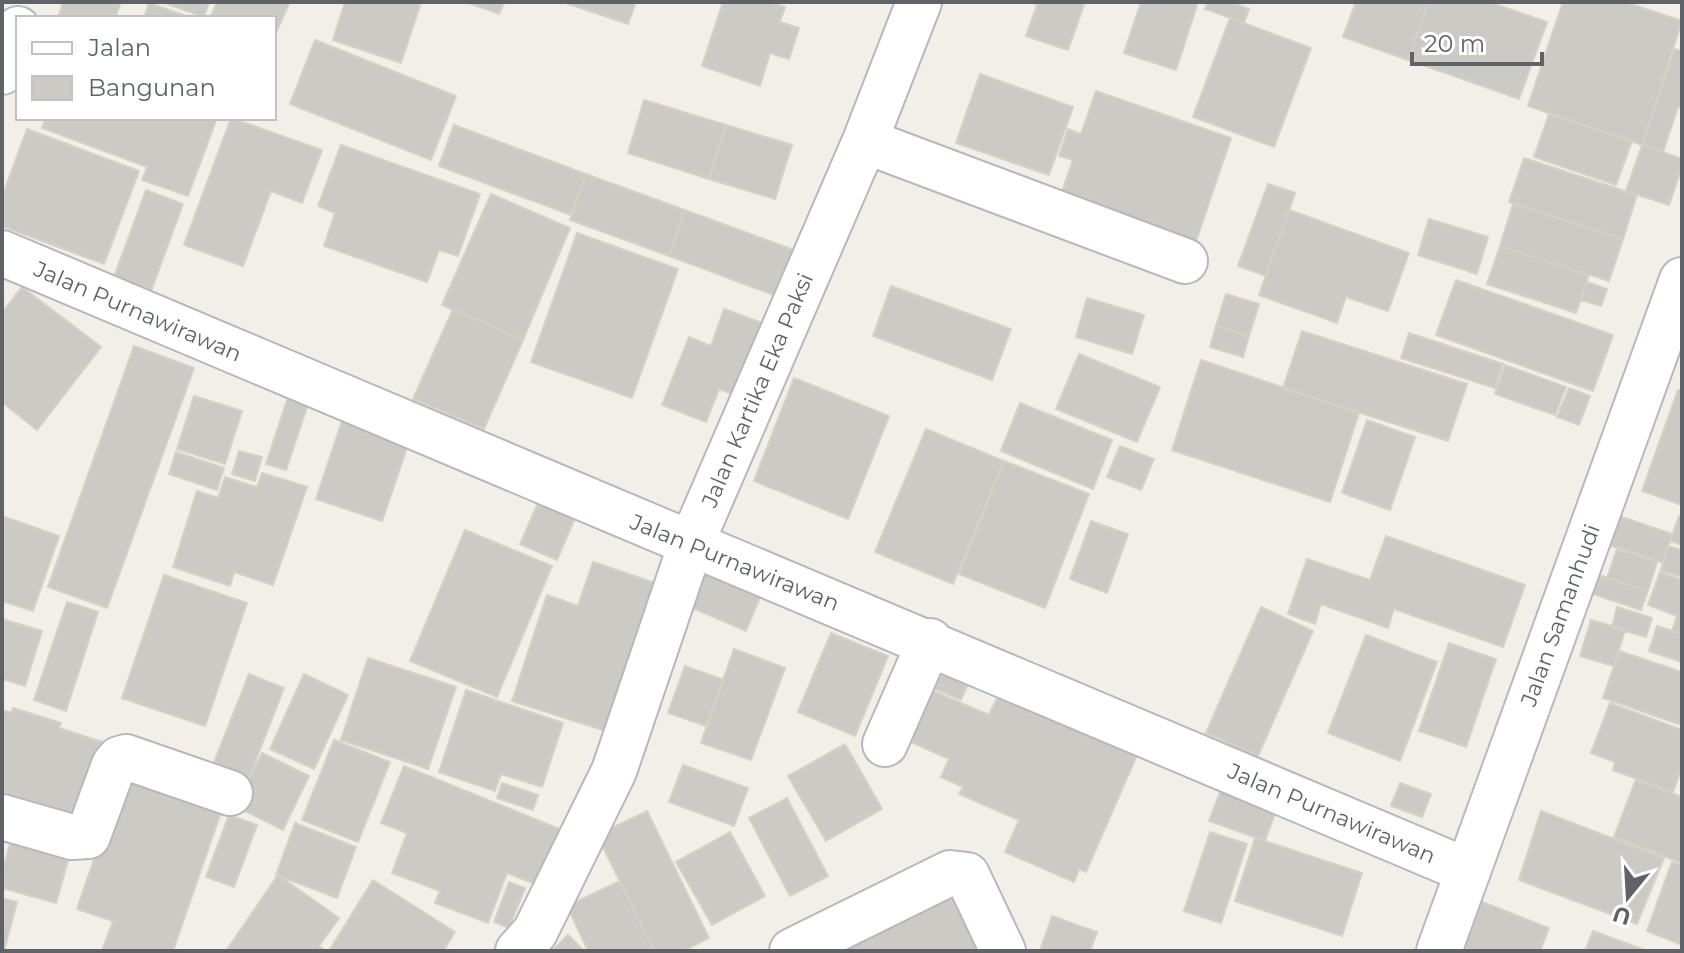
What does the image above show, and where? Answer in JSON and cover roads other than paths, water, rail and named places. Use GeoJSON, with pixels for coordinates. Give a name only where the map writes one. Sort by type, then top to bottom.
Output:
{"type":"FeatureCollection","features":[{"type":"Feature","properties":{"kind":"street","name":"Jalan Kartika Eka Paksi"},"geometry":{"type":"LineString","coordinates":[[518,951],[535,932],[614,771],[691,544],[865,141],[919,2]]}},
{"type":"Feature","properties":{"kind":"street"},"geometry":{"type":"LineString","coordinates":[[2,72],[16,34]]}},
{"type":"Feature","properties":{"kind":"street"},"geometry":{"type":"LineString","coordinates":[[865,141],[1185,261]]}},
{"type":"Feature","properties":{"kind":"street","name":"Jalan Purnawirawan"},"geometry":{"type":"LineString","coordinates":[[2,253],[691,544],[930,641],[1468,871]]}},
{"type":"Feature","properties":{"kind":"street","name":"Jalan Samanhudi"},"geometry":{"type":"LineString","coordinates":[[1439,951],[1682,280]]}},
{"type":"Feature","properties":{"kind":"street"},"geometry":{"type":"LineString","coordinates":[[885,744],[930,641]]}},
{"type":"Feature","properties":{"kind":"street"},"geometry":{"type":"LineString","coordinates":[[2,817],[72,837],[88,836],[114,765],[126,757],[230,793]]}},
{"type":"Feature","properties":{"kind":"street"},"geometry":{"type":"LineString","coordinates":[[792,951],[950,873],[958,872],[967,875],[1003,951]]}}]}
